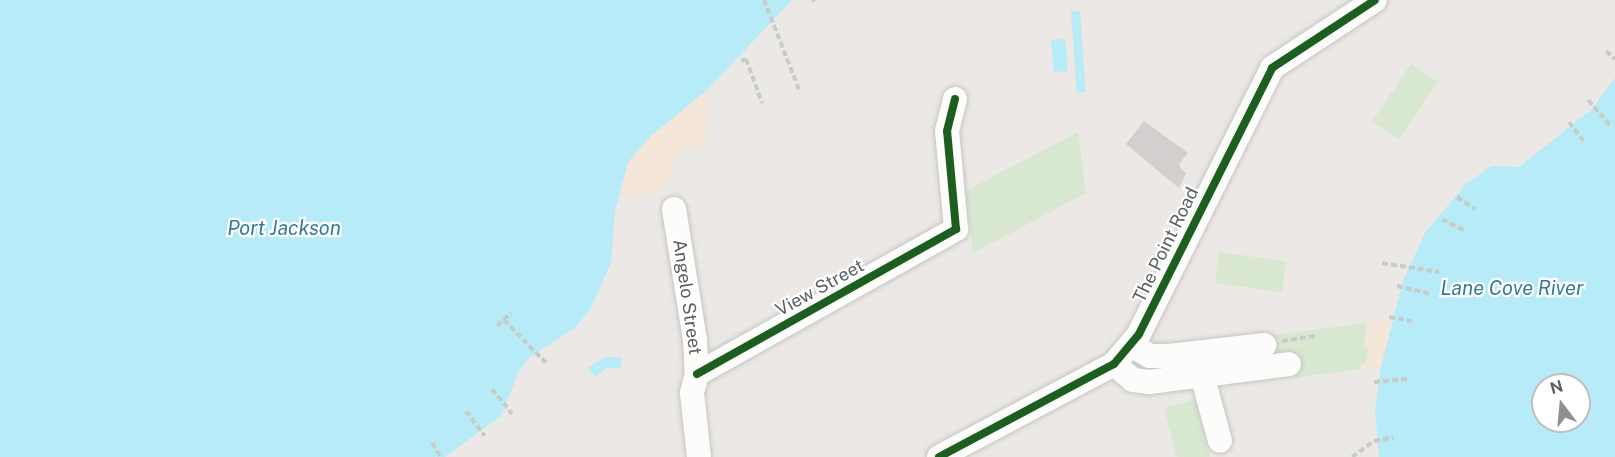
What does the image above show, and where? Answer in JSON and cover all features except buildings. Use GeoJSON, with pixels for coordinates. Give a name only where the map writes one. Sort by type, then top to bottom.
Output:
{"type":"FeatureCollection","features":[{"type":"Feature","properties":{"kind":"street","name":"The Point Road"},"geometry":{"type":"LineString","coordinates":[[943,456],[1114,364],[1131,345],[1272,68],[1364,4]]}},
{"type":"Feature","properties":{"kind":"street","name":"View Street"},"geometry":{"type":"LineString","coordinates":[[697,374],[957,229],[947,131],[955,99]]}},
{"type":"Feature","properties":{"kind":"street","name":"Angelo Street"},"geometry":{"type":"LineString","coordinates":[[674,209],[697,374],[692,393],[699,457]]}},
{"type":"Feature","properties":{"kind":"street"},"geometry":{"type":"LineString","coordinates":[[1131,345],[1150,356],[1169,356],[1264,345]]}},
{"type":"Feature","properties":{"kind":"street"},"geometry":{"type":"LineString","coordinates":[[1114,364],[1133,380],[1202,375],[1289,364]]}},
{"type":"Feature","properties":{"kind":"street"},"geometry":{"type":"LineString","coordinates":[[1202,375],[1220,441]]}},
{"type":"Feature","properties":{"kind":"path"},"geometry":{"type":"LineString","coordinates":[[764,0],[800,92]]}},
{"type":"Feature","properties":{"kind":"path"},"geometry":{"type":"LineString","coordinates":[[1606,51],[1615,59]]}},
{"type":"Feature","properties":{"kind":"path"},"geometry":{"type":"LineString","coordinates":[[741,62],[746,59],[762,104]]}},
{"type":"Feature","properties":{"kind":"path"},"geometry":{"type":"LineString","coordinates":[[1588,100],[1610,125]]}},
{"type":"Feature","properties":{"kind":"path"},"geometry":{"type":"LineString","coordinates":[[1569,122],[1584,141]]}},
{"type":"Feature","properties":{"kind":"path"},"geometry":{"type":"LineString","coordinates":[[1457,197],[1475,208]]}},
{"type":"Feature","properties":{"kind":"path"},"geometry":{"type":"LineString","coordinates":[[1442,219],[1464,230]]}},
{"type":"Feature","properties":{"kind":"path"},"geometry":{"type":"LineString","coordinates":[[1382,263],[1439,272]]}},
{"type":"Feature","properties":{"kind":"path"},"geometry":{"type":"LineString","coordinates":[[1397,286],[1431,294]]}},
{"type":"Feature","properties":{"kind":"path"},"geometry":{"type":"LineString","coordinates":[[497,326],[511,313]]}},
{"type":"Feature","properties":{"kind":"path"},"geometry":{"type":"LineString","coordinates":[[1389,316],[1412,321]]}},
{"type":"Feature","properties":{"kind":"path"},"geometry":{"type":"LineString","coordinates":[[504,320],[548,365]]}},
{"type":"Feature","properties":{"kind":"path"},"geometry":{"type":"LineString","coordinates":[[1264,345],[1318,335]]}},
{"type":"Feature","properties":{"kind":"path"},"geometry":{"type":"LineString","coordinates":[[1374,382],[1410,379]]}},
{"type":"Feature","properties":{"kind":"path"},"geometry":{"type":"LineString","coordinates":[[492,389],[512,414]]}},
{"type":"Feature","properties":{"kind":"path"},"geometry":{"type":"LineString","coordinates":[[466,411],[485,436]]}},
{"type":"Feature","properties":{"kind":"path"},"geometry":{"type":"LineString","coordinates":[[1352,457],[1374,441],[1394,437]]}},
{"type":"Feature","properties":{"kind":"path"},"geometry":{"type":"LineString","coordinates":[[432,443],[441,457]]}},
{"type":"Feature","properties":{"kind":"green space"},"geometry":{"type":"Polygon","coordinates":[[[1411,64],[1438,82],[1399,139],[1372,121],[1411,64]]]}},
{"type":"Feature","properties":{"kind":"green space"},"geometry":{"type":"Polygon","coordinates":[[[1078,132],[1086,193],[973,253],[966,191],[1078,132]]]}},
{"type":"Feature","properties":{"kind":"green space"},"geometry":{"type":"Polygon","coordinates":[[[1219,252],[1286,261],[1282,292],[1215,283],[1219,252]]]}},
{"type":"Feature","properties":{"kind":"green space"},"geometry":{"type":"Polygon","coordinates":[[[1367,323],[1364,347],[1369,348],[1366,364],[1361,364],[1360,369],[1295,378],[1294,370],[1161,374],[1164,349],[1367,323]]]}},
{"type":"Feature","properties":{"kind":"green space"},"geometry":{"type":"Polygon","coordinates":[[[1195,400],[1210,457],[1177,457],[1164,408],[1195,400]]]}},
{"type":"Feature","properties":{"kind":"sand"},"geometry":{"type":"Polygon","coordinates":[[[707,90],[706,146],[680,150],[668,183],[654,192],[637,198],[620,195],[628,162],[651,136],[707,90]]]}},
{"type":"Feature","properties":{"kind":"sand"},"geometry":{"type":"Polygon","coordinates":[[[1369,320],[1392,323],[1381,367],[1360,369],[1361,364],[1366,364],[1369,349],[1364,347],[1369,320]]]}},
{"type":"Feature","properties":{"kind":"water","name":"Port Jackson"},"geometry":{"type":"Polygon","coordinates":[[[0,0],[792,0],[707,90],[651,136],[628,162],[615,211],[611,263],[590,310],[573,329],[529,358],[519,371],[501,416],[445,457],[0,457],[0,0]]]}},
{"type":"Feature","properties":{"kind":"water"},"geometry":{"type":"Polygon","coordinates":[[[1080,11],[1086,92],[1077,92],[1071,12],[1080,11]]]}},
{"type":"Feature","properties":{"kind":"water"},"geometry":{"type":"Polygon","coordinates":[[[1065,39],[1068,71],[1054,72],[1051,40],[1065,39]]]}},
{"type":"Feature","properties":{"kind":"water","name":"Lane Cove River"},"geometry":{"type":"Polygon","coordinates":[[[1615,78],[1615,457],[1379,457],[1375,410],[1381,367],[1403,281],[1425,233],[1465,185],[1491,166],[1519,167],[1591,110],[1615,78]]]}},
{"type":"Feature","properties":{"kind":"water"},"geometry":{"type":"Polygon","coordinates":[[[605,357],[621,357],[621,368],[606,368],[595,377],[588,368],[605,357]]]}},
{"type":"Feature","properties":{"kind":"cycle path"},"geometry":{"type":"LineString","coordinates":[[939,457],[1114,364],[1139,334],[1272,68],[1375,0]]}},
{"type":"Feature","properties":{"kind":"cycle path"},"geometry":{"type":"LineString","coordinates":[[697,374],[956,229],[947,131],[955,99]]}}]}
